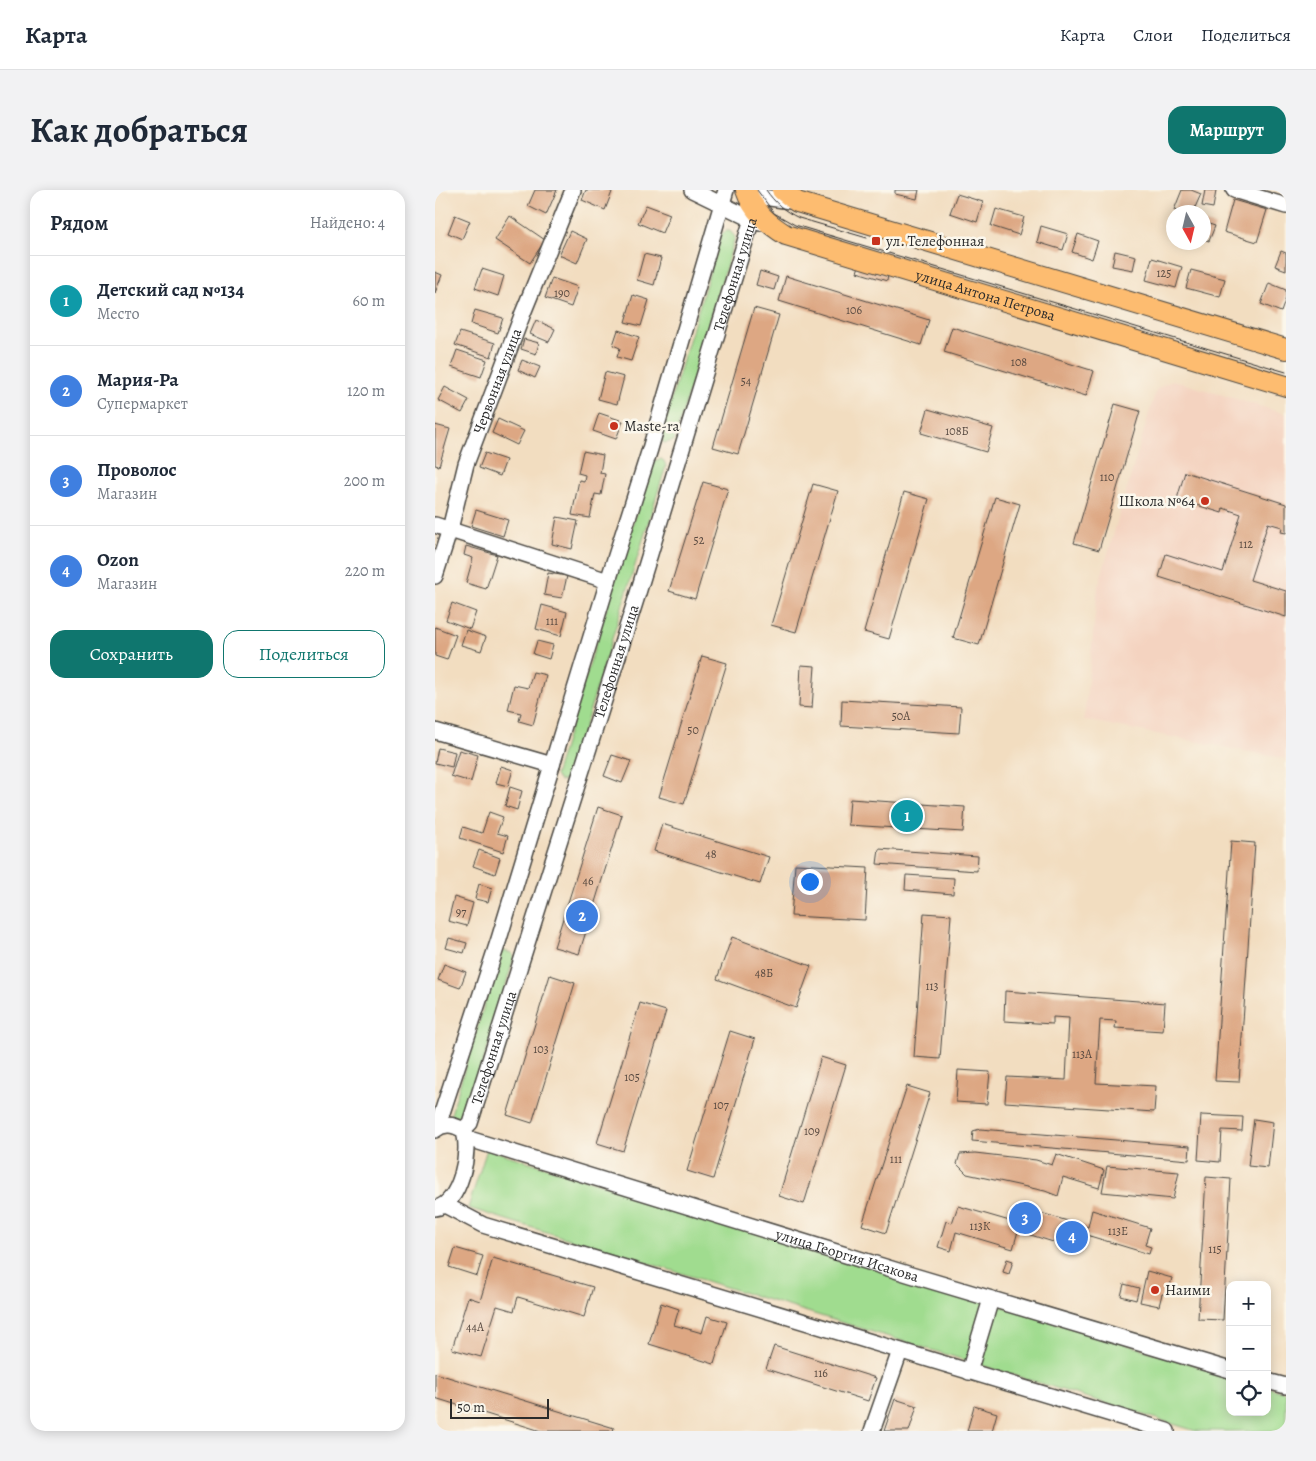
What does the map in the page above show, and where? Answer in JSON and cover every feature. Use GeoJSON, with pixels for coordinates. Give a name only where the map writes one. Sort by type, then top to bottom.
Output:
{"type":"FeatureCollection","features":[{"type":"Feature","properties":{"kind":"main road"},"geometry":{"type":"LineString","coordinates":[[790,196],[1286,350]]}},
{"type":"Feature","properties":{"kind":"main road","name":"улица Антона Петрова"},"geometry":{"type":"LineString","coordinates":[[753,200],[768,223],[786,235],[1286,386]]}},
{"type":"Feature","properties":{"kind":"street","name":"Червонная улица"},"geometry":{"type":"LineString","coordinates":[[435,576],[450,529],[466,464],[573,190]]}},
{"type":"Feature","properties":{"kind":"street"},"geometry":{"type":"LineString","coordinates":[[692,190],[753,200],[790,196]]}},
{"type":"Feature","properties":{"kind":"street"},"geometry":{"type":"LineString","coordinates":[[1234,190],[1286,206]]}},
{"type":"Feature","properties":{"kind":"street"},"geometry":{"type":"LineString","coordinates":[[722,194],[753,200]]}},
{"type":"Feature","properties":{"kind":"street","name":"Телефонная улица"},"geometry":{"type":"LineString","coordinates":[[436,1129],[499,939],[650,449],[722,194]]}},
{"type":"Feature","properties":{"kind":"street","name":"Телефонная улица"},"geometry":{"type":"LineString","coordinates":[[465,1134],[638,593],[753,200]]}},
{"type":"Feature","properties":{"kind":"street"},"geometry":{"type":"LineString","coordinates":[[435,525],[608,581]]}},
{"type":"Feature","properties":{"kind":"street"},"geometry":{"type":"LineString","coordinates":[[435,731],[552,765]]}},
{"type":"Feature","properties":{"kind":"street","name":"улица Георгия Исакова"},"geometry":{"type":"LineString","coordinates":[[436,1129],[444,1125],[451,1125],[465,1134],[991,1299],[1226,1369]]}},
{"type":"Feature","properties":{"kind":"street"},"geometry":{"type":"LineString","coordinates":[[440,1207],[451,1199],[461,1177],[466,1151],[465,1134]]}},
{"type":"Feature","properties":{"kind":"street"},"geometry":{"type":"LineString","coordinates":[[440,1207],[483,1225],[1167,1431]]}},
{"type":"Feature","properties":{"kind":"street"},"geometry":{"type":"LineString","coordinates":[[969,1372],[991,1299]]}},
{"type":"Feature","properties":{"kind":"street"},"geometry":{"type":"LineString","coordinates":[[872,1431],[900,1351]]}},
{"type":"Feature","properties":{"kind":"street"},"geometry":{"type":"LineString","coordinates":[[1271,1382],[1286,1386]]}},
{"type":"Feature","properties":{"kind":"shaded area","name":"Школа №64"},"geometry":{"type":"Polygon","coordinates":[[[1172,380],[1286,414],[1286,759],[1084,720],[1098,587],[1156,390],[1172,380]]]}},
{"type":"Feature","properties":{"kind":"green space"},"geometry":{"type":"Polygon","coordinates":[[[730,231],[735,237],[674,441],[664,443],[660,437],[721,234],[730,231]]]}},
{"type":"Feature","properties":{"kind":"green space"},"geometry":{"type":"Polygon","coordinates":[[[661,459],[666,466],[568,780],[560,781],[555,776],[652,461],[661,459]]]}},
{"type":"Feature","properties":{"kind":"green space"},"geometry":{"type":"Polygon","coordinates":[[[504,951],[512,953],[514,957],[464,1121],[460,1123],[452,1120],[450,1117],[500,953],[504,951]]]}},
{"type":"Feature","properties":{"kind":"green space"},"geometry":{"type":"Polygon","coordinates":[[[487,1149],[1226,1375],[1226,1416],[1271,1416],[1271,1388],[1286,1393],[1286,1431],[1196,1431],[468,1208],[487,1149]]]}},
{"type":"Feature","properties":{"kind":"building"},"geometry":{"type":"Polygon","coordinates":[[[535,190],[557,190],[546,215],[528,206],[535,190]]]}},
{"type":"Feature","properties":{"kind":"building"},"geometry":{"type":"Polygon","coordinates":[[[586,190],[608,190],[612,192],[605,210],[582,200],[586,190]]]}},
{"type":"Feature","properties":{"kind":"building"},"geometry":{"type":"Polygon","coordinates":[[[895,190],[919,190],[917,199],[895,194],[895,190]]]}},
{"type":"Feature","properties":{"kind":"building"},"geometry":{"type":"Polygon","coordinates":[[[1182,190],[1191,190],[1201,194],[1196,205],[1176,205],[1182,190]]]}},
{"type":"Feature","properties":{"kind":"building"},"geometry":{"type":"Polygon","coordinates":[[[1205,190],[1216,191],[1213,208],[1211,205],[1202,205],[1205,190]]]}},
{"type":"Feature","properties":{"kind":"building"},"geometry":{"type":"Polygon","coordinates":[[[957,194],[983,202],[977,222],[950,213],[957,194]]]}},
{"type":"Feature","properties":{"kind":"building"},"geometry":{"type":"Polygon","coordinates":[[[1233,200],[1267,210],[1257,242],[1224,232],[1233,200]]]}},
{"type":"Feature","properties":{"kind":"building"},"geometry":{"type":"Polygon","coordinates":[[[646,205],[670,214],[662,233],[638,223],[646,205]]]}},
{"type":"Feature","properties":{"kind":"building"},"geometry":{"type":"Polygon","coordinates":[[[996,209],[1024,217],[1019,235],[991,226],[996,209]]]}},
{"type":"Feature","properties":{"kind":"building"},"geometry":{"type":"Polygon","coordinates":[[[455,215],[470,221],[462,239],[448,233],[455,215]]]}},
{"type":"Feature","properties":{"kind":"building"},"geometry":{"type":"Polygon","coordinates":[[[510,216],[545,240],[530,263],[495,240],[510,216]]]}},
{"type":"Feature","properties":{"kind":"building"},"geometry":{"type":"Polygon","coordinates":[[[1211,225],[1215,226],[1211,236],[1211,225]]]}},
{"type":"Feature","properties":{"kind":"building"},"geometry":{"type":"Polygon","coordinates":[[[1041,226],[1068,234],[1063,250],[1037,242],[1041,226]]]}},
{"type":"Feature","properties":{"kind":"building"},"geometry":{"type":"Polygon","coordinates":[[[570,231],[587,239],[577,263],[559,255],[570,231]]]}},
{"type":"Feature","properties":{"kind":"building"},"geometry":{"type":"Polygon","coordinates":[[[1078,234],[1098,241],[1092,259],[1072,252],[1078,234]]]}},
{"type":"Feature","properties":{"kind":"building"},"geometry":{"type":"Polygon","coordinates":[[[1115,251],[1136,256],[1133,270],[1112,266],[1115,251]]]}},
{"type":"Feature","properties":{"kind":"building"},"geometry":{"type":"Polygon","coordinates":[[[1281,251],[1286,253],[1286,270],[1275,266],[1281,251]]]}},
{"type":"Feature","properties":{"kind":"building"},"geometry":{"type":"Polygon","coordinates":[[[644,254],[661,258],[654,285],[637,280],[644,254]]]}},
{"type":"Feature","properties":{"kind":"building"},"geometry":{"type":"Polygon","coordinates":[[[1152,258],[1182,267],[1176,288],[1146,280],[1152,258]]]}},
{"type":"Feature","properties":{"kind":"building"},"geometry":{"type":"Polygon","coordinates":[[[859,266],[888,275],[887,281],[857,272],[859,266]]]}},
{"type":"Feature","properties":{"kind":"building"},"geometry":{"type":"Polygon","coordinates":[[[482,269],[504,276],[498,296],[475,288],[482,269]]]}},
{"type":"Feature","properties":{"kind":"building"},"geometry":{"type":"Polygon","coordinates":[[[1191,270],[1225,279],[1220,297],[1186,288],[1191,270]]]}},
{"type":"Feature","properties":{"kind":"building"},"geometry":{"type":"Polygon","coordinates":[[[760,271],[778,277],[774,290],[756,285],[760,271]]]}},
{"type":"Feature","properties":{"kind":"building"},"geometry":{"type":"Polygon","coordinates":[[[435,272],[442,275],[435,293],[435,272]]]}},
{"type":"Feature","properties":{"kind":"building"},"geometry":{"type":"Polygon","coordinates":[[[786,276],[929,320],[921,345],[779,301],[786,276]]]}},
{"type":"Feature","properties":{"kind":"building"},"geometry":{"type":"Polygon","coordinates":[[[552,278],[578,287],[571,307],[545,298],[552,278]]]}},
{"type":"Feature","properties":{"kind":"building"},"geometry":{"type":"Polygon","coordinates":[[[1269,283],[1286,290],[1286,298],[1281,312],[1261,304],[1269,283]]]}},
{"type":"Feature","properties":{"kind":"building"},"geometry":{"type":"Polygon","coordinates":[[[633,295],[649,300],[641,326],[625,322],[633,295]]]}},
{"type":"Feature","properties":{"kind":"building"},"geometry":{"type":"Polygon","coordinates":[[[754,308],[779,315],[738,454],[713,447],[754,308]]]}},
{"type":"Feature","properties":{"kind":"building"},"geometry":{"type":"Polygon","coordinates":[[[475,310],[503,318],[498,333],[471,324],[475,310]]]}},
{"type":"Feature","properties":{"kind":"building"},"geometry":{"type":"Polygon","coordinates":[[[536,320],[555,329],[549,342],[530,334],[536,320]]]}},
{"type":"Feature","properties":{"kind":"building"},"geometry":{"type":"Polygon","coordinates":[[[952,327],[1094,371],[1086,396],[944,352],[952,327]]]}},
{"type":"Feature","properties":{"kind":"building"},"geometry":{"type":"Polygon","coordinates":[[[618,330],[639,337],[631,361],[617,357],[620,348],[613,345],[618,330]]]}},
{"type":"Feature","properties":{"kind":"building"},"geometry":{"type":"Polygon","coordinates":[[[460,332],[495,343],[491,357],[455,345],[460,332]]]}},
{"type":"Feature","properties":{"kind":"building"},"geometry":{"type":"Polygon","coordinates":[[[524,339],[539,343],[536,354],[521,349],[524,339]]]}},
{"type":"Feature","properties":{"kind":"building"},"geometry":{"type":"Polygon","coordinates":[[[457,350],[487,360],[481,377],[451,367],[457,350]]]}},
{"type":"Feature","properties":{"kind":"building"},"geometry":{"type":"Polygon","coordinates":[[[522,360],[540,367],[535,378],[518,370],[522,360]]]}},
{"type":"Feature","properties":{"kind":"building"},"geometry":{"type":"Polygon","coordinates":[[[605,372],[624,377],[617,404],[598,399],[605,372]]]}},
{"type":"Feature","properties":{"kind":"building"},"geometry":{"type":"Polygon","coordinates":[[[445,387],[469,400],[462,413],[438,400],[445,387]]]}},
{"type":"Feature","properties":{"kind":"building"},"geometry":{"type":"Polygon","coordinates":[[[1115,404],[1140,411],[1099,550],[1074,543],[1115,404]]]}},
{"type":"Feature","properties":{"kind":"building"},"geometry":{"type":"Polygon","coordinates":[[[928,409],[993,428],[986,452],[921,433],[928,409]]]}},
{"type":"Feature","properties":{"kind":"building"},"geometry":{"type":"Polygon","coordinates":[[[599,413],[623,421],[616,439],[593,431],[599,413]]]}},
{"type":"Feature","properties":{"kind":"building"},"geometry":{"type":"Polygon","coordinates":[[[498,419],[524,431],[517,445],[492,433],[498,419]]]}},
{"type":"Feature","properties":{"kind":"building"},"geometry":{"type":"Polygon","coordinates":[[[435,425],[450,429],[439,466],[435,465],[435,425]]]}},
{"type":"Feature","properties":{"kind":"building"},"geometry":{"type":"Polygon","coordinates":[[[583,451],[603,455],[600,473],[605,474],[601,495],[595,494],[590,518],[572,515],[579,480],[584,481],[585,475],[578,473],[583,451]]]}},
{"type":"Feature","properties":{"kind":"building"},"geometry":{"type":"Polygon","coordinates":[[[485,453],[506,460],[500,476],[479,468],[485,453]]]}},
{"type":"Feature","properties":{"kind":"building"},"geometry":{"type":"Polygon","coordinates":[[[1185,472],[1286,504],[1286,533],[1281,532],[1282,527],[1268,523],[1250,580],[1286,591],[1286,617],[1159,577],[1166,554],[1223,572],[1241,514],[1223,508],[1222,513],[1177,499],[1185,472]]]}},
{"type":"Feature","properties":{"kind":"building"},"geometry":{"type":"Polygon","coordinates":[[[703,482],[728,489],[695,599],[669,591],[703,482]]]}},
{"type":"Feature","properties":{"kind":"building"},"geometry":{"type":"Polygon","coordinates":[[[813,484],[838,491],[796,632],[771,625],[813,484]]]}},
{"type":"Feature","properties":{"kind":"building"},"geometry":{"type":"Polygon","coordinates":[[[904,492],[929,499],[889,639],[864,632],[904,492]]]}},
{"type":"Feature","properties":{"kind":"building"},"geometry":{"type":"Polygon","coordinates":[[[995,497],[1020,504],[979,645],[953,638],[995,497]]]}},
{"type":"Feature","properties":{"kind":"building"},"geometry":{"type":"Polygon","coordinates":[[[476,510],[508,520],[503,536],[471,526],[476,510]]]}},
{"type":"Feature","properties":{"kind":"building"},"geometry":{"type":"Polygon","coordinates":[[[557,517],[578,521],[572,549],[552,544],[557,517]]]}},
{"type":"Feature","properties":{"kind":"building"},"geometry":{"type":"Polygon","coordinates":[[[466,546],[497,555],[486,589],[466,583],[473,558],[464,555],[466,546]]]}},
{"type":"Feature","properties":{"kind":"building"},"geometry":{"type":"Polygon","coordinates":[[[548,573],[567,576],[562,598],[544,595],[548,573]]]}},
{"type":"Feature","properties":{"kind":"building"},"geometry":{"type":"Polygon","coordinates":[[[452,603],[476,612],[470,629],[446,620],[452,603]]]}},
{"type":"Feature","properties":{"kind":"building"},"geometry":{"type":"Polygon","coordinates":[[[542,605],[567,612],[561,636],[536,629],[542,605]]]}},
{"type":"Feature","properties":{"kind":"building"},"geometry":{"type":"Polygon","coordinates":[[[435,627],[456,635],[447,660],[435,656],[435,627]]]}},
{"type":"Feature","properties":{"kind":"building"},"geometry":{"type":"Polygon","coordinates":[[[466,630],[486,637],[481,651],[461,645],[466,630]]]}},
{"type":"Feature","properties":{"kind":"building"},"geometry":{"type":"Polygon","coordinates":[[[537,641],[553,645],[549,659],[533,654],[537,641]]]}},
{"type":"Feature","properties":{"kind":"building"},"geometry":{"type":"Polygon","coordinates":[[[702,656],[727,663],[684,804],[659,797],[702,656]]]}},
{"type":"Feature","properties":{"kind":"building"},"geometry":{"type":"Polygon","coordinates":[[[801,665],[815,666],[812,708],[799,707],[801,665]]]}},
{"type":"Feature","properties":{"kind":"building"},"geometry":{"type":"Polygon","coordinates":[[[533,672],[546,675],[533,725],[519,721],[521,713],[508,710],[514,685],[528,688],[533,672]]]}},
{"type":"Feature","properties":{"kind":"building"},"geometry":{"type":"Polygon","coordinates":[[[842,700],[961,707],[959,733],[841,726],[842,700]]]}},
{"type":"Feature","properties":{"kind":"building"},"geometry":{"type":"Polygon","coordinates":[[[438,748],[455,752],[452,767],[435,763],[438,748]]]}},
{"type":"Feature","properties":{"kind":"building"},"geometry":{"type":"Polygon","coordinates":[[[459,750],[478,755],[471,782],[451,776],[459,750]]]}},
{"type":"Feature","properties":{"kind":"building"},"geometry":{"type":"Polygon","coordinates":[[[612,755],[631,761],[622,783],[604,776],[612,755]]]}},
{"type":"Feature","properties":{"kind":"building"},"geometry":{"type":"Polygon","coordinates":[[[501,766],[513,770],[508,786],[496,783],[501,766]]]}},
{"type":"Feature","properties":{"kind":"building"},"geometry":{"type":"Polygon","coordinates":[[[510,787],[522,791],[517,810],[505,806],[510,787]]]}},
{"type":"Feature","properties":{"kind":"building"},"geometry":{"type":"Polygon","coordinates":[[[850,799],[965,807],[963,832],[848,825],[850,799]]]}},
{"type":"Feature","properties":{"kind":"building"},"geometry":{"type":"Polygon","coordinates":[[[598,807],[622,815],[579,954],[554,947],[598,807]]]}},
{"type":"Feature","properties":{"kind":"building"},"geometry":{"type":"Polygon","coordinates":[[[489,812],[503,817],[497,833],[508,836],[503,852],[460,838],[463,827],[482,833],[489,812]]]}},
{"type":"Feature","properties":{"kind":"building"},"geometry":{"type":"Polygon","coordinates":[[[662,824],[769,857],[760,884],[654,851],[662,824]]]}},
{"type":"Feature","properties":{"kind":"building"},"geometry":{"type":"Polygon","coordinates":[[[1231,841],[1255,843],[1239,1082],[1215,1081],[1231,841]]]}},
{"type":"Feature","properties":{"kind":"building"},"geometry":{"type":"Polygon","coordinates":[[[879,849],[978,856],[977,871],[877,864],[879,849]]]}},
{"type":"Feature","properties":{"kind":"building"},"geometry":{"type":"Polygon","coordinates":[[[479,850],[500,858],[495,874],[473,866],[479,850]]]}},
{"type":"Feature","properties":{"kind":"building"},"geometry":{"type":"Polygon","coordinates":[[[795,864],[868,868],[865,920],[791,916],[795,864]]]}},
{"type":"Feature","properties":{"kind":"building"},"geometry":{"type":"Polygon","coordinates":[[[906,875],[954,878],[953,894],[905,890],[906,875]]]}},
{"type":"Feature","properties":{"kind":"building"},"geometry":{"type":"Polygon","coordinates":[[[479,884],[492,888],[488,902],[475,899],[479,884]]]}},
{"type":"Feature","properties":{"kind":"building"},"geometry":{"type":"Polygon","coordinates":[[[454,897],[473,903],[467,926],[448,921],[454,897]]]}},
{"type":"Feature","properties":{"kind":"building"},"geometry":{"type":"Polygon","coordinates":[[[924,913],[951,915],[940,1059],[914,1057],[924,913]]]}},
{"type":"Feature","properties":{"kind":"building"},"geometry":{"type":"Polygon","coordinates":[[[732,937],[811,966],[796,1008],[717,979],[732,937]]]}},
{"type":"Feature","properties":{"kind":"building"},"geometry":{"type":"Polygon","coordinates":[[[449,938],[467,943],[464,953],[446,948],[449,938]]]}},
{"type":"Feature","properties":{"kind":"building"},"geometry":{"type":"Polygon","coordinates":[[[444,964],[466,972],[460,988],[438,980],[444,964]]]}},
{"type":"Feature","properties":{"kind":"building"},"geometry":{"type":"Polygon","coordinates":[[[550,975],[575,983],[532,1123],[507,1115],[550,975]]]}},
{"type":"Feature","properties":{"kind":"building"},"geometry":{"type":"Polygon","coordinates":[[[1005,991],[1165,1003],[1163,1031],[1115,1028],[1116,1021],[1100,1020],[1096,1083],[1156,1086],[1154,1112],[1005,1102],[1007,1077],[1066,1080],[1069,1018],[1053,1017],[1053,1024],[1004,1021],[1005,991]]]}},
{"type":"Feature","properties":{"kind":"building"},"geometry":{"type":"Polygon","coordinates":[[[640,1003],[666,1011],[623,1151],[597,1143],[640,1003]]]}},
{"type":"Feature","properties":{"kind":"building"},"geometry":{"type":"Polygon","coordinates":[[[730,1031],[755,1039],[713,1179],[687,1171],[730,1031]]]}},
{"type":"Feature","properties":{"kind":"building"},"geometry":{"type":"Polygon","coordinates":[[[821,1057],[846,1065],[804,1204],[779,1196],[821,1057]]]}},
{"type":"Feature","properties":{"kind":"building"},"geometry":{"type":"Polygon","coordinates":[[[958,1070],[990,1072],[987,1104],[956,1102],[958,1070]]]}},
{"type":"Feature","properties":{"kind":"building"},"geometry":{"type":"Polygon","coordinates":[[[907,1086],[930,1093],[886,1233],[862,1225],[907,1086]]]}},
{"type":"Feature","properties":{"kind":"building"},"geometry":{"type":"Polygon","coordinates":[[[1201,1115],[1243,1117],[1242,1131],[1222,1130],[1220,1162],[1198,1160],[1201,1115]]]}},
{"type":"Feature","properties":{"kind":"building"},"geometry":{"type":"Polygon","coordinates":[[[1254,1119],[1273,1122],[1268,1168],[1248,1166],[1254,1119]]]}},
{"type":"Feature","properties":{"kind":"building"},"geometry":{"type":"Polygon","coordinates":[[[980,1129],[1190,1146],[1189,1160],[972,1141],[973,1131],[980,1129]]]}},
{"type":"Feature","properties":{"kind":"building"},"geometry":{"type":"Polygon","coordinates":[[[975,1153],[1036,1160],[1052,1165],[1056,1154],[1104,1170],[1099,1188],[1063,1177],[1058,1196],[1045,1191],[967,1174],[957,1164],[960,1154],[975,1153]]]}},
{"type":"Feature","properties":{"kind":"building"},"geometry":{"type":"Polygon","coordinates":[[[1107,1166],[1179,1172],[1173,1199],[1102,1192],[1107,1166]]]}},
{"type":"Feature","properties":{"kind":"building"},"geometry":{"type":"Polygon","coordinates":[[[1206,1177],[1231,1179],[1223,1320],[1198,1319],[1206,1177]]]}},
{"type":"Feature","properties":{"kind":"building"},"geometry":{"type":"Polygon","coordinates":[[[958,1206],[1020,1224],[1024,1208],[1088,1227],[1092,1210],[1150,1228],[1145,1245],[1151,1247],[1149,1254],[1080,1233],[1078,1242],[1084,1243],[1082,1251],[1018,1231],[1013,1249],[956,1232],[951,1251],[938,1247],[946,1221],[952,1223],[958,1206]]]}},
{"type":"Feature","properties":{"kind":"building"},"geometry":{"type":"Polygon","coordinates":[[[455,1248],[483,1256],[477,1276],[449,1267],[455,1248]]]}},
{"type":"Feature","properties":{"kind":"building"},"geometry":{"type":"Polygon","coordinates":[[[493,1258],[593,1287],[584,1317],[518,1297],[514,1311],[497,1306],[481,1357],[452,1349],[468,1297],[480,1301],[493,1258]]]}},
{"type":"Feature","properties":{"kind":"building"},"geometry":{"type":"Polygon","coordinates":[[[1007,1259],[1013,1261],[1009,1274],[1003,1272],[1007,1259]]]}},
{"type":"Feature","properties":{"kind":"building"},"geometry":{"type":"Polygon","coordinates":[[[1147,1271],[1172,1278],[1168,1294],[1162,1294],[1159,1306],[1140,1302],[1147,1271]]]}},
{"type":"Feature","properties":{"kind":"building"},"geometry":{"type":"Polygon","coordinates":[[[1124,1284],[1139,1288],[1136,1300],[1121,1296],[1124,1284]]]}},
{"type":"Feature","properties":{"kind":"building"},"geometry":{"type":"Polygon","coordinates":[[[661,1303],[679,1309],[674,1325],[702,1333],[707,1316],[727,1322],[714,1364],[649,1344],[661,1303]]]}},
{"type":"Feature","properties":{"kind":"building"},"geometry":{"type":"Polygon","coordinates":[[[774,1346],[876,1378],[868,1401],[766,1369],[774,1346]]]}},
{"type":"Feature","properties":{"kind":"building"},"geometry":{"type":"Polygon","coordinates":[[[435,1373],[614,1428],[613,1431],[541,1431],[435,1398],[435,1373]]]}},
{"type":"Feature","properties":{"kind":"building"},"geometry":{"type":"Polygon","coordinates":[[[895,1399],[917,1406],[909,1431],[884,1431],[895,1399]]]}},
{"type":"Feature","properties":{"kind":"building"},"geometry":{"type":"Polygon","coordinates":[[[974,1406],[997,1413],[992,1431],[967,1431],[974,1406]]]}},
{"type":"Feature","properties":{"kind":"tram line"},"geometry":{"type":"LineString","coordinates":[[757,190],[774,213],[795,225],[1286,372]]}},
{"type":"Feature","properties":{"kind":"tram line"},"geometry":{"type":"LineString","coordinates":[[766,190],[780,206],[799,218],[867,238]]}},
{"type":"Feature","properties":{"kind":"place","name":"ул. Телефонная"},"geometry":{"type":"Point","coordinates":[876,241]}},
{"type":"Feature","properties":{"kind":"place","name":"Maste-ra"},"geometry":{"type":"Point","coordinates":[614,426]}},
{"type":"Feature","properties":{"kind":"place","name":"Школа №64"},"geometry":{"type":"Point","coordinates":[1205,501]}},
{"type":"Feature","properties":{"kind":"place","name":"Детский сад №134"},"geometry":{"type":"Point","coordinates":[907,816]}},
{"type":"Feature","properties":{"kind":"place","name":"Мария-Ра"},"geometry":{"type":"Point","coordinates":[582,916]}},
{"type":"Feature","properties":{"kind":"place","name":"Проволос"},"geometry":{"type":"Point","coordinates":[1025,1218]}},
{"type":"Feature","properties":{"kind":"place","name":"Ozon"},"geometry":{"type":"Point","coordinates":[1072,1237]}},
{"type":"Feature","properties":{"kind":"place","name":"Наими"},"geometry":{"type":"Point","coordinates":[1155,1290]}}]}
